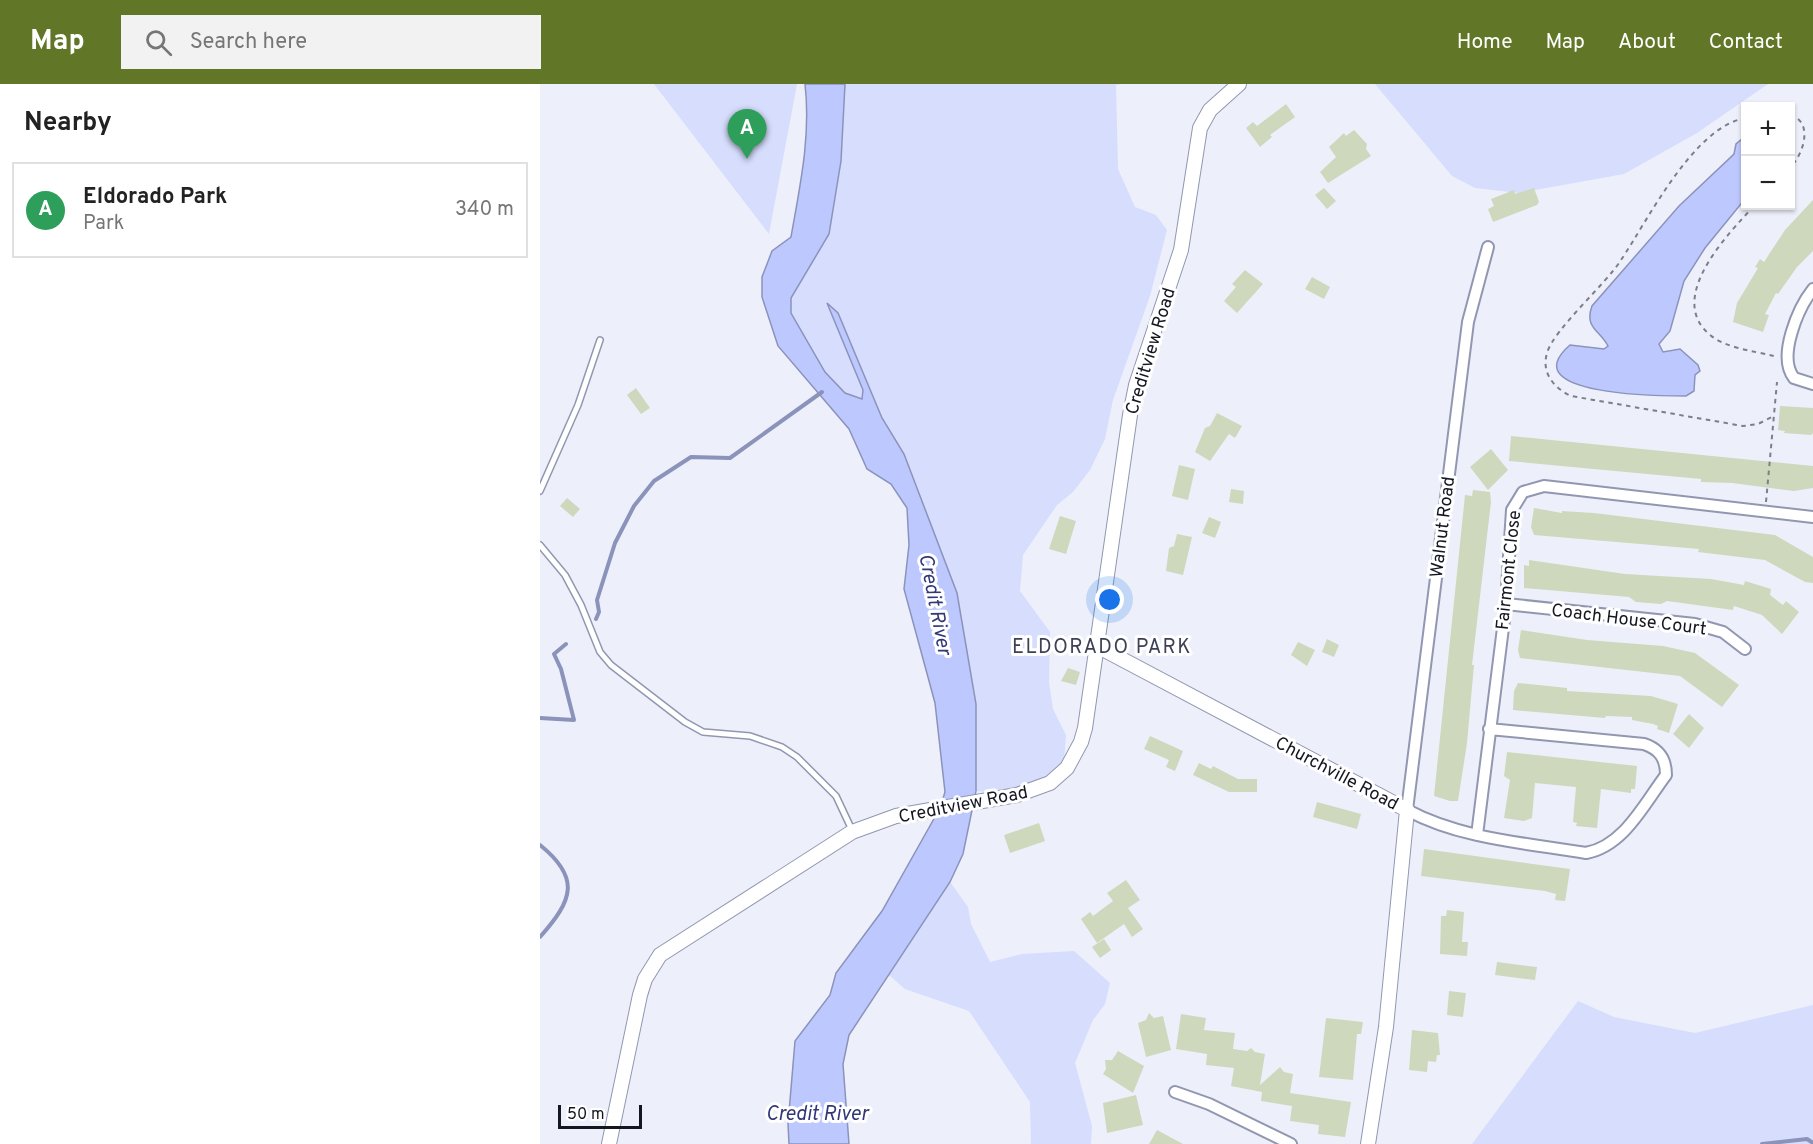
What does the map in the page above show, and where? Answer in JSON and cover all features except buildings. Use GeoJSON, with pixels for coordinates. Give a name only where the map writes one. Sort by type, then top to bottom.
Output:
{"type":"FeatureCollection","features":[{"type":"Feature","properties":{"kind":"street","name":"Creditview Road"},"geometry":{"type":"LineString","coordinates":[[609,1144],[640,995],[655,960],[676,943],[852,832],[923,810],[1035,790],[1061,776],[1067,768],[1081,742],[1085,728],[1136,385],[1181,250],[1200,128],[1210,110],[1239,84]]}},
{"type":"Feature","properties":{"kind":"street","name":"Walnut Road"},"geometry":{"type":"LineString","coordinates":[[1407,810],[1468,322],[1488,247]]}},
{"type":"Feature","properties":{"kind":"street"},"geometry":{"type":"LineString","coordinates":[[1813,289],[1794,325],[1788,367],[1794,378],[1813,384]]}},
{"type":"Feature","properties":{"kind":"street","name":"Fairmont Close"},"geometry":{"type":"LineString","coordinates":[[1477,835],[1506,604],[1512,510],[1523,492],[1544,486],[1813,517]]}},
{"type":"Feature","properties":{"kind":"street","name":"Coach House Court"},"geometry":{"type":"LineString","coordinates":[[1506,604],[1695,624],[1723,632],[1745,649]]}},
{"type":"Feature","properties":{"kind":"street","name":"Churchville Road"},"geometry":{"type":"LineString","coordinates":[[1096,646],[1407,810],[1386,1027],[1368,1144]]}},
{"type":"Feature","properties":{"kind":"street"},"geometry":{"type":"LineString","coordinates":[[1407,810],[1443,826],[1477,835],[1586,853],[1600,850],[1613,843],[1666,775],[1664,758],[1659,751],[1644,744],[1490,729]]}},
{"type":"Feature","properties":{"kind":"street"},"geometry":{"type":"LineString","coordinates":[[1175,1092],[1209,1104],[1291,1144]]}},
{"type":"Feature","properties":{"kind":"lane"},"geometry":{"type":"LineString","coordinates":[[540,490],[578,405],[600,340]]}},
{"type":"Feature","properties":{"kind":"lane"},"geometry":{"type":"LineString","coordinates":[[540,545],[565,575],[581,605],[600,652],[610,665],[685,722],[703,732],[750,736],[782,747],[797,757],[836,796],[852,832]]}},
{"type":"Feature","properties":{"kind":"path"},"geometry":{"type":"LineString","coordinates":[[1795,116],[1803,119],[1810,132]]}},
{"type":"Feature","properties":{"kind":"path"},"geometry":{"type":"LineString","coordinates":[[1741,120],[1725,125],[1673,176],[1621,260],[1551,343],[1546,364],[1553,384],[1571,396],[1743,426],[1772,417]]}},
{"type":"Feature","properties":{"kind":"path"},"geometry":{"type":"LineString","coordinates":[[1795,163],[1809,147]]}},
{"type":"Feature","properties":{"kind":"path"},"geometry":{"type":"LineString","coordinates":[[1750,210],[1726,236],[1705,265],[1696,292],[1696,315],[1701,326],[1719,341],[1774,356]]}},
{"type":"Feature","properties":{"kind":"path"},"geometry":{"type":"LineString","coordinates":[[1765,510],[1777,382]]}},
{"type":"Feature","properties":{"kind":"shaded area"},"geometry":{"type":"Polygon","coordinates":[[[654,84],[797,84],[769,234],[654,84]]]}},
{"type":"Feature","properties":{"kind":"shaded area"},"geometry":{"type":"Polygon","coordinates":[[[845,84],[1121,84],[1116,85],[1118,169],[1135,207],[1156,215],[1167,230],[1150,296],[1113,400],[1105,439],[1090,470],[1073,492],[1057,505],[1023,555],[1020,591],[1050,632],[1049,682],[1053,709],[1066,735],[1064,761],[1047,788],[1026,796],[976,791],[976,704],[957,593],[904,454],[882,418],[838,313],[828,304],[864,390],[862,400],[845,393],[825,372],[791,313],[790,298],[829,234],[841,161],[845,84]]]}},
{"type":"Feature","properties":{"kind":"shaded area"},"geometry":{"type":"Polygon","coordinates":[[[1375,84],[1768,84],[1697,133],[1624,174],[1519,193],[1475,188],[1452,176],[1375,84]]]}},
{"type":"Feature","properties":{"kind":"shaded area"},"geometry":{"type":"Polygon","coordinates":[[[950,882],[968,907],[971,924],[990,962],[1022,954],[1074,951],[1110,983],[1105,1004],[1093,1020],[1075,1063],[1092,1126],[1091,1144],[1031,1144],[1030,1102],[969,1011],[905,989],[889,975],[950,882]]]}},
{"type":"Feature","properties":{"kind":"shaded area"},"geometry":{"type":"Polygon","coordinates":[[[1578,1001],[1614,1017],[1695,1033],[1813,1005],[1813,1144],[1472,1144],[1578,1001]]]}},
{"type":"Feature","properties":{"kind":"water","name":"Credit River"},"geometry":{"type":"Polygon","coordinates":[[[805,84],[845,84],[841,161],[829,234],[791,298],[791,313],[825,372],[845,393],[862,399],[863,390],[827,303],[838,313],[882,418],[904,454],[957,593],[976,704],[976,791],[963,854],[950,882],[849,1035],[843,1064],[849,1144],[789,1144],[788,1124],[795,1041],[830,995],[836,973],[882,911],[940,808],[945,792],[935,703],[904,589],[909,545],[907,508],[891,484],[867,469],[849,429],[778,346],[762,297],[762,277],[772,251],[791,237],[806,142],[805,84]]]}},
{"type":"Feature","properties":{"kind":"water"},"geometry":{"type":"Polygon","coordinates":[[[1741,140],[1741,204],[1705,248],[1684,281],[1670,331],[1659,344],[1663,352],[1680,349],[1698,365],[1700,371],[1695,375],[1694,391],[1686,396],[1598,390],[1575,384],[1560,374],[1557,362],[1570,345],[1604,349],[1608,346],[1591,324],[1592,306],[1679,206],[1734,154],[1736,144],[1741,140]]]}},
{"type":"Feature","properties":{"kind":"waterway"},"geometry":{"type":"LineString","coordinates":[[596,619],[599,612],[597,600],[615,543],[634,506],[654,481],[691,457],[730,458],[822,392]]}},
{"type":"Feature","properties":{"kind":"waterway"},"geometry":{"type":"LineString","coordinates":[[540,718],[574,720],[561,669],[554,654],[566,644]]}},
{"type":"Feature","properties":{"kind":"waterway"},"geometry":{"type":"LineString","coordinates":[[540,845],[562,868],[567,879],[568,890],[560,912],[540,937]]}},
{"type":"Feature","properties":{"kind":"waterway"},"geometry":{"type":"LineString","coordinates":[[1762,1144],[1807,1139],[1813,1143]]}},
{"type":"Feature","properties":{"kind":"place","name":"Eldorado Park"},"geometry":{"type":"Point","coordinates":[747,159]}},
{"type":"Feature","properties":{"kind":"district","name":"ELDORADO PARK"},"geometry":{"type":"Point","coordinates":[1102,646]}}]}
